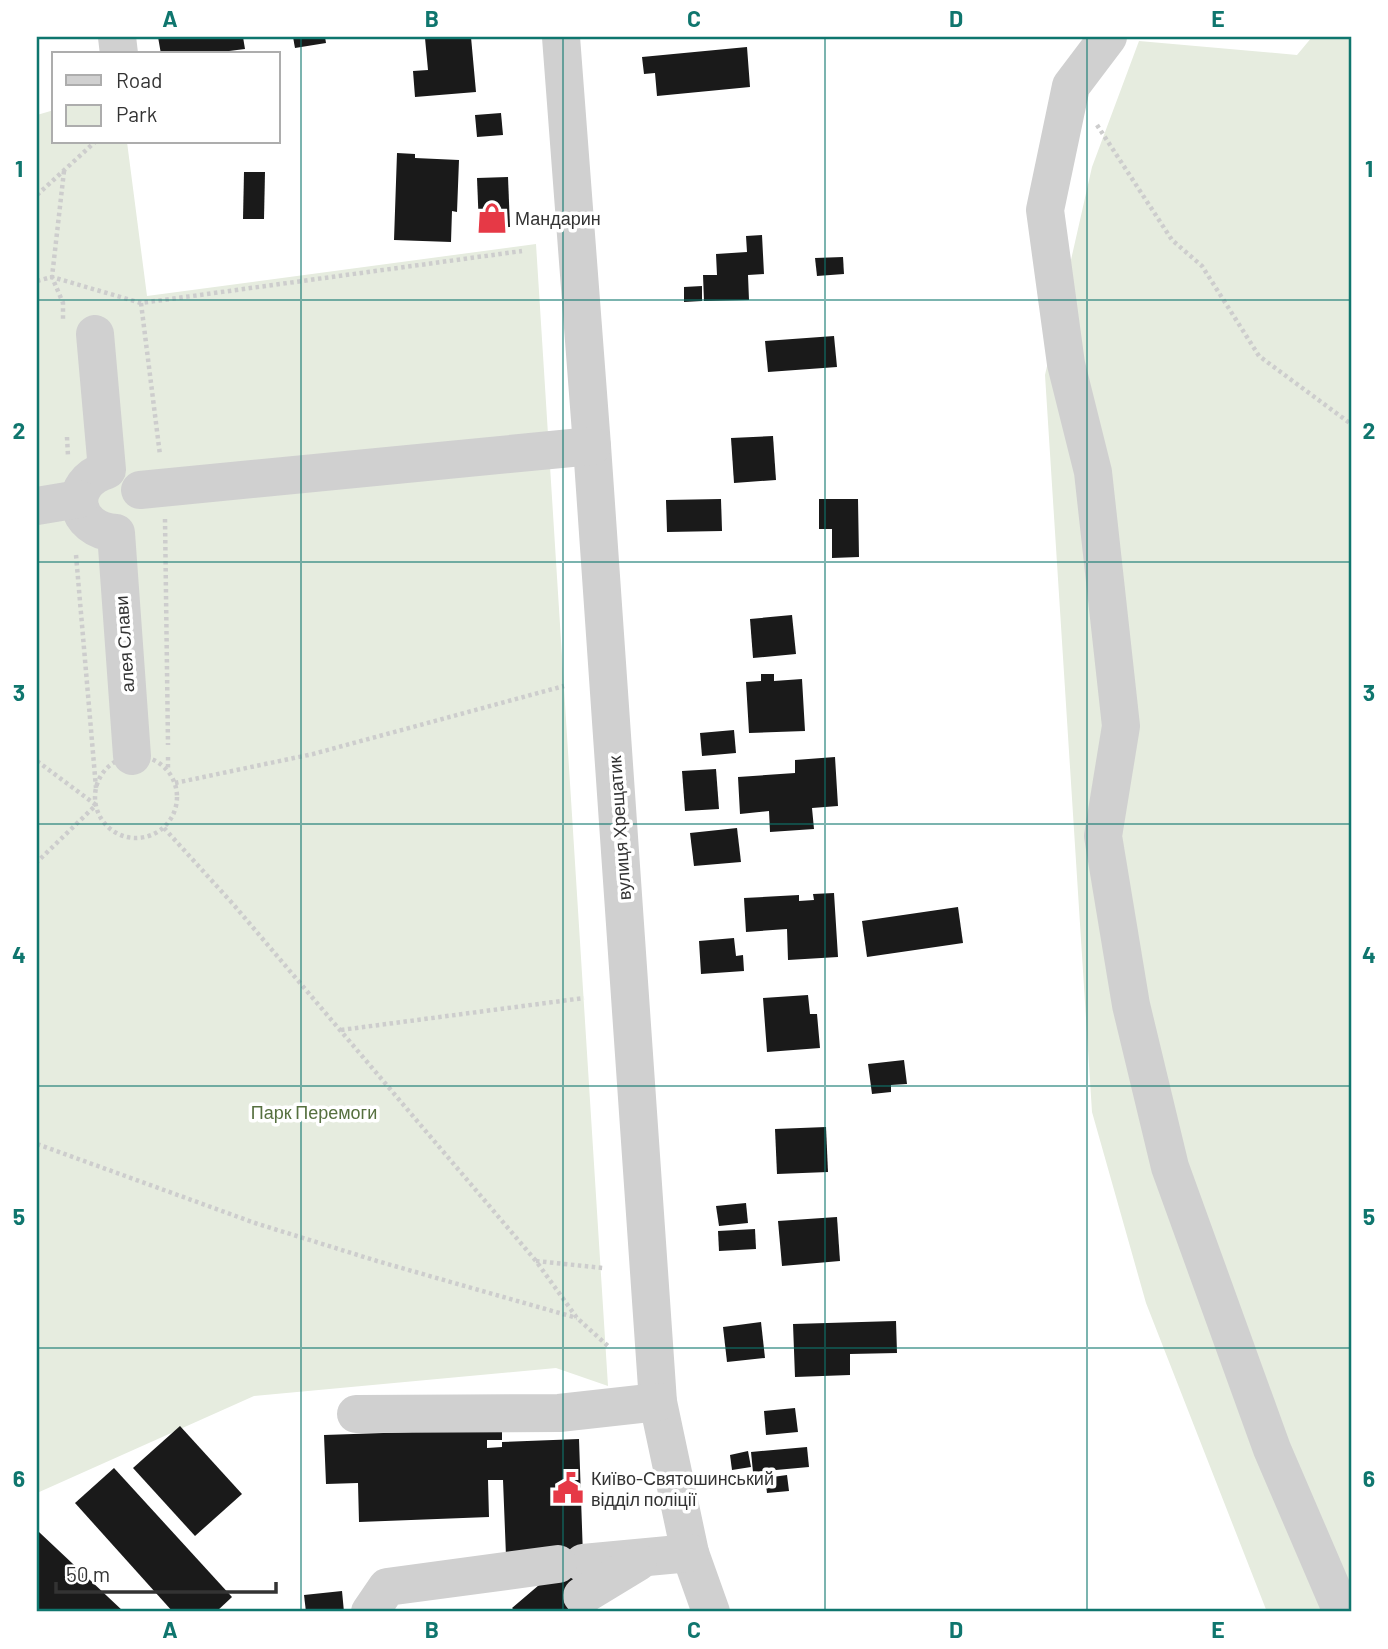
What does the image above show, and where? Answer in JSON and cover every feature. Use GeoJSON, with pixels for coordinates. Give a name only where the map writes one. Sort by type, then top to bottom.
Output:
{"type":"FeatureCollection","features":[{"type":"Feature","properties":{"kind":"street","name":"вулиця Хрещатик"},"geometry":{"type":"LineString","coordinates":[[561,37],[593,446],[658,1402],[691,1553],[711,1612]]}},
{"type":"Feature","properties":{"kind":"street"},"geometry":{"type":"LineString","coordinates":[[1108,37],[1071,86],[1045,210],[1066,364],[1093,472],[1121,726],[1103,836],[1131,1005],[1170,1167],[1272,1449],[1342,1612]]}},
{"type":"Feature","properties":{"kind":"street"},"geometry":{"type":"LineString","coordinates":[[95,334],[107,470]]}},
{"type":"Feature","properties":{"kind":"street"},"geometry":{"type":"LineString","coordinates":[[152,489],[142,504],[139,517],[129,528],[116,533],[102,532],[92,527],[80,510],[79,499],[88,480],[107,470],[121,471],[152,489],[593,446]]}},
{"type":"Feature","properties":{"kind":"street"},"geometry":{"type":"LineString","coordinates":[[37,506],[79,499]]}},
{"type":"Feature","properties":{"kind":"street","name":"алея Слави"},"geometry":{"type":"LineString","coordinates":[[116,533],[132,756]]}},
{"type":"Feature","properties":{"kind":"street"},"geometry":{"type":"LineString","coordinates":[[356,1414],[559,1413],[658,1402]]}},
{"type":"Feature","properties":{"kind":"street"},"geometry":{"type":"LineString","coordinates":[[370,1612],[387,1587],[574,1575],[646,1558],[691,1553]]}},
{"type":"Feature","properties":{"kind":"path"},"geometry":{"type":"LineString","coordinates":[[1071,86],[1172,240],[1202,266],[1259,356],[1351,424]]}},
{"type":"Feature","properties":{"kind":"path"},"geometry":{"type":"LineString","coordinates":[[37,195],[93,144]]}},
{"type":"Feature","properties":{"kind":"path"},"geometry":{"type":"LineString","coordinates":[[64,171],[52,277],[141,303],[522,251]]}},
{"type":"Feature","properties":{"kind":"path"},"geometry":{"type":"LineString","coordinates":[[141,303],[168,771]]}},
{"type":"Feature","properties":{"kind":"path"},"geometry":{"type":"LineString","coordinates":[[175,783],[313,754],[564,686]]}},
{"type":"Feature","properties":{"kind":"path"},"geometry":{"type":"LineString","coordinates":[[132,756],[146,757],[158,762],[168,771],[175,783],[177,796],[174,813],[164,828],[149,836],[132,838],[116,833],[103,821],[96,805],[96,788],[103,773],[116,761],[132,756]]}},
{"type":"Feature","properties":{"kind":"path"},"geometry":{"type":"LineString","coordinates":[[37,761],[96,805]]}},
{"type":"Feature","properties":{"kind":"path"},"geometry":{"type":"LineString","coordinates":[[37,862],[96,805]]}},
{"type":"Feature","properties":{"kind":"path"},"geometry":{"type":"LineString","coordinates":[[164,828],[536,1261],[578,1318],[609,1347]]}},
{"type":"Feature","properties":{"kind":"path"},"geometry":{"type":"LineString","coordinates":[[340,1030],[584,998]]}},
{"type":"Feature","properties":{"kind":"path"},"geometry":{"type":"LineString","coordinates":[[37,1144],[255,1223],[578,1318]]}},
{"type":"Feature","properties":{"kind":"path"},"geometry":{"type":"LineString","coordinates":[[536,1261],[603,1268]]}},
{"type":"Feature","properties":{"kind":"green space"},"geometry":{"type":"Polygon","coordinates":[[[1312,37],[1351,37],[1351,1612],[1267,1612],[1146,1303],[1092,1112],[1045,375],[1092,167],[1139,41],[1297,55],[1312,37]]]}},
{"type":"Feature","properties":{"kind":"green space","name":"Парк Перемоги"},"geometry":{"type":"Polygon","coordinates":[[[52,111],[52,144],[127,144],[147,296],[536,244],[608,1386],[556,1368],[254,1396],[37,1493],[37,115],[52,111]]]}},
{"type":"Feature","properties":{"kind":"building"},"geometry":{"type":"Polygon","coordinates":[[[158,37],[243,37],[245,49],[229,52],[161,52],[158,37]]]}},
{"type":"Feature","properties":{"kind":"building"},"geometry":{"type":"Polygon","coordinates":[[[293,37],[325,37],[326,43],[295,48],[293,37]]]}},
{"type":"Feature","properties":{"kind":"building"},"geometry":{"type":"Polygon","coordinates":[[[471,37],[476,92],[415,97],[413,71],[428,70],[425,38],[471,37]]]}},
{"type":"Feature","properties":{"kind":"building"},"geometry":{"type":"Polygon","coordinates":[[[747,47],[750,87],[657,96],[655,73],[644,74],[642,57],[747,47]]]}},
{"type":"Feature","properties":{"kind":"building"},"geometry":{"type":"Polygon","coordinates":[[[501,113],[503,135],[477,137],[475,115],[501,113]]]}},
{"type":"Feature","properties":{"kind":"building"},"geometry":{"type":"Polygon","coordinates":[[[397,153],[415,154],[415,158],[459,160],[457,212],[452,211],[451,242],[394,240],[397,153]]]}},
{"type":"Feature","properties":{"kind":"building"},"geometry":{"type":"Polygon","coordinates":[[[244,172],[265,172],[264,219],[243,219],[244,172]]]}},
{"type":"Feature","properties":{"kind":"building"},"geometry":{"type":"Polygon","coordinates":[[[508,177],[510,227],[479,228],[477,178],[508,177]]]}},
{"type":"Feature","properties":{"kind":"building"},"geometry":{"type":"Polygon","coordinates":[[[762,235],[764,274],[748,275],[749,300],[704,301],[703,275],[717,275],[716,254],[747,252],[746,236],[762,235]]]}},
{"type":"Feature","properties":{"kind":"building"},"geometry":{"type":"Polygon","coordinates":[[[843,257],[844,274],[817,276],[815,258],[843,257]]]}},
{"type":"Feature","properties":{"kind":"building"},"geometry":{"type":"Polygon","coordinates":[[[702,286],[702,301],[684,302],[684,287],[702,286]]]}},
{"type":"Feature","properties":{"kind":"building"},"geometry":{"type":"Polygon","coordinates":[[[834,336],[837,367],[768,372],[765,341],[834,336]]]}},
{"type":"Feature","properties":{"kind":"building"},"geometry":{"type":"Polygon","coordinates":[[[773,436],[776,480],[734,483],[731,438],[773,436]]]}},
{"type":"Feature","properties":{"kind":"building"},"geometry":{"type":"Polygon","coordinates":[[[721,499],[722,531],[667,532],[666,500],[721,499]]]}},
{"type":"Feature","properties":{"kind":"building"},"geometry":{"type":"Polygon","coordinates":[[[819,499],[858,499],[859,557],[832,558],[832,529],[819,529],[819,499]]]}},
{"type":"Feature","properties":{"kind":"building"},"geometry":{"type":"Polygon","coordinates":[[[792,615],[796,654],[753,658],[750,619],[792,615]]]}},
{"type":"Feature","properties":{"kind":"building"},"geometry":{"type":"Polygon","coordinates":[[[761,674],[774,674],[774,681],[802,679],[805,731],[749,733],[746,682],[761,681],[761,674]]]}},
{"type":"Feature","properties":{"kind":"building"},"geometry":{"type":"Polygon","coordinates":[[[734,730],[736,753],[702,756],[700,733],[734,730]]]}},
{"type":"Feature","properties":{"kind":"building"},"geometry":{"type":"Polygon","coordinates":[[[835,757],[838,806],[812,808],[814,829],[770,832],[769,811],[740,814],[738,777],[795,773],[795,760],[835,757]]]}},
{"type":"Feature","properties":{"kind":"building"},"geometry":{"type":"Polygon","coordinates":[[[716,769],[719,809],[685,811],[682,771],[716,769]]]}},
{"type":"Feature","properties":{"kind":"building"},"geometry":{"type":"Polygon","coordinates":[[[737,828],[741,862],[694,866],[690,833],[737,828]]]}},
{"type":"Feature","properties":{"kind":"building"},"geometry":{"type":"Polygon","coordinates":[[[834,893],[838,957],[788,960],[787,929],[746,932],[744,898],[799,895],[799,901],[814,900],[813,894],[834,893]]]}},
{"type":"Feature","properties":{"kind":"building"},"geometry":{"type":"Polygon","coordinates":[[[958,907],[963,943],[867,957],[862,921],[958,907]]]}},
{"type":"Feature","properties":{"kind":"building"},"geometry":{"type":"Polygon","coordinates":[[[734,938],[736,956],[743,955],[744,971],[701,974],[699,941],[734,938]]]}},
{"type":"Feature","properties":{"kind":"building"},"geometry":{"type":"Polygon","coordinates":[[[808,995],[810,1014],[817,1014],[820,1048],[767,1052],[763,998],[808,995]]]}},
{"type":"Feature","properties":{"kind":"building"},"geometry":{"type":"Polygon","coordinates":[[[904,1060],[907,1084],[891,1085],[891,1092],[872,1094],[868,1064],[904,1060]]]}},
{"type":"Feature","properties":{"kind":"building"},"geometry":{"type":"Polygon","coordinates":[[[826,1127],[828,1172],[777,1174],[775,1129],[826,1127]]]}},
{"type":"Feature","properties":{"kind":"building"},"geometry":{"type":"Polygon","coordinates":[[[746,1203],[748,1223],[719,1226],[716,1206],[746,1203]]]}},
{"type":"Feature","properties":{"kind":"building"},"geometry":{"type":"Polygon","coordinates":[[[837,1217],[840,1261],[782,1266],[778,1221],[837,1217]]]}},
{"type":"Feature","properties":{"kind":"building"},"geometry":{"type":"Polygon","coordinates":[[[755,1229],[756,1249],[719,1251],[718,1231],[755,1229]]]}},
{"type":"Feature","properties":{"kind":"building"},"geometry":{"type":"Polygon","coordinates":[[[896,1321],[897,1353],[850,1354],[850,1375],[795,1377],[793,1324],[896,1321]]]}},
{"type":"Feature","properties":{"kind":"building"},"geometry":{"type":"Polygon","coordinates":[[[761,1322],[765,1358],[727,1362],[723,1327],[761,1322]]]}},
{"type":"Feature","properties":{"kind":"building"},"geometry":{"type":"Polygon","coordinates":[[[795,1408],[798,1432],[766,1435],[764,1411],[795,1408]]]}},
{"type":"Feature","properties":{"kind":"building"},"geometry":{"type":"Polygon","coordinates":[[[180,1426],[242,1494],[195,1536],[133,1468],[180,1426]]]}},
{"type":"Feature","properties":{"kind":"building"},"geometry":{"type":"Polygon","coordinates":[[[502,1429],[502,1440],[487,1440],[487,1448],[502,1447],[502,1442],[579,1439],[584,1586],[578,1591],[596,1612],[516,1612],[512,1608],[559,1568],[506,1556],[503,1480],[488,1480],[489,1517],[359,1522],[358,1483],[326,1484],[324,1435],[502,1429]]]}},
{"type":"Feature","properties":{"kind":"building"},"geometry":{"type":"Polygon","coordinates":[[[807,1447],[809,1467],[753,1472],[751,1452],[807,1447]]]}},
{"type":"Feature","properties":{"kind":"building"},"geometry":{"type":"Polygon","coordinates":[[[748,1451],[751,1467],[732,1470],[730,1455],[748,1451]]]}},
{"type":"Feature","properties":{"kind":"building"},"geometry":{"type":"Polygon","coordinates":[[[114,1468],[232,1597],[216,1612],[173,1612],[75,1503],[114,1468]]]}},
{"type":"Feature","properties":{"kind":"building"},"geometry":{"type":"Polygon","coordinates":[[[787,1475],[789,1491],[767,1493],[765,1478],[787,1475]]]}},
{"type":"Feature","properties":{"kind":"building"},"geometry":{"type":"Polygon","coordinates":[[[39,1532],[124,1612],[37,1612],[39,1532]]]}},
{"type":"Feature","properties":{"kind":"building"},"geometry":{"type":"Polygon","coordinates":[[[342,1591],[344,1612],[306,1612],[304,1595],[342,1591]]]}},
{"type":"Feature","properties":{"kind":"place","name":"Мандарин"},"geometry":{"type":"Point","coordinates":[492,218]}},
{"type":"Feature","properties":{"kind":"place","name":"Київо-Святошинський відділ поліції"},"geometry":{"type":"Point","coordinates":[568,1488]}}]}
